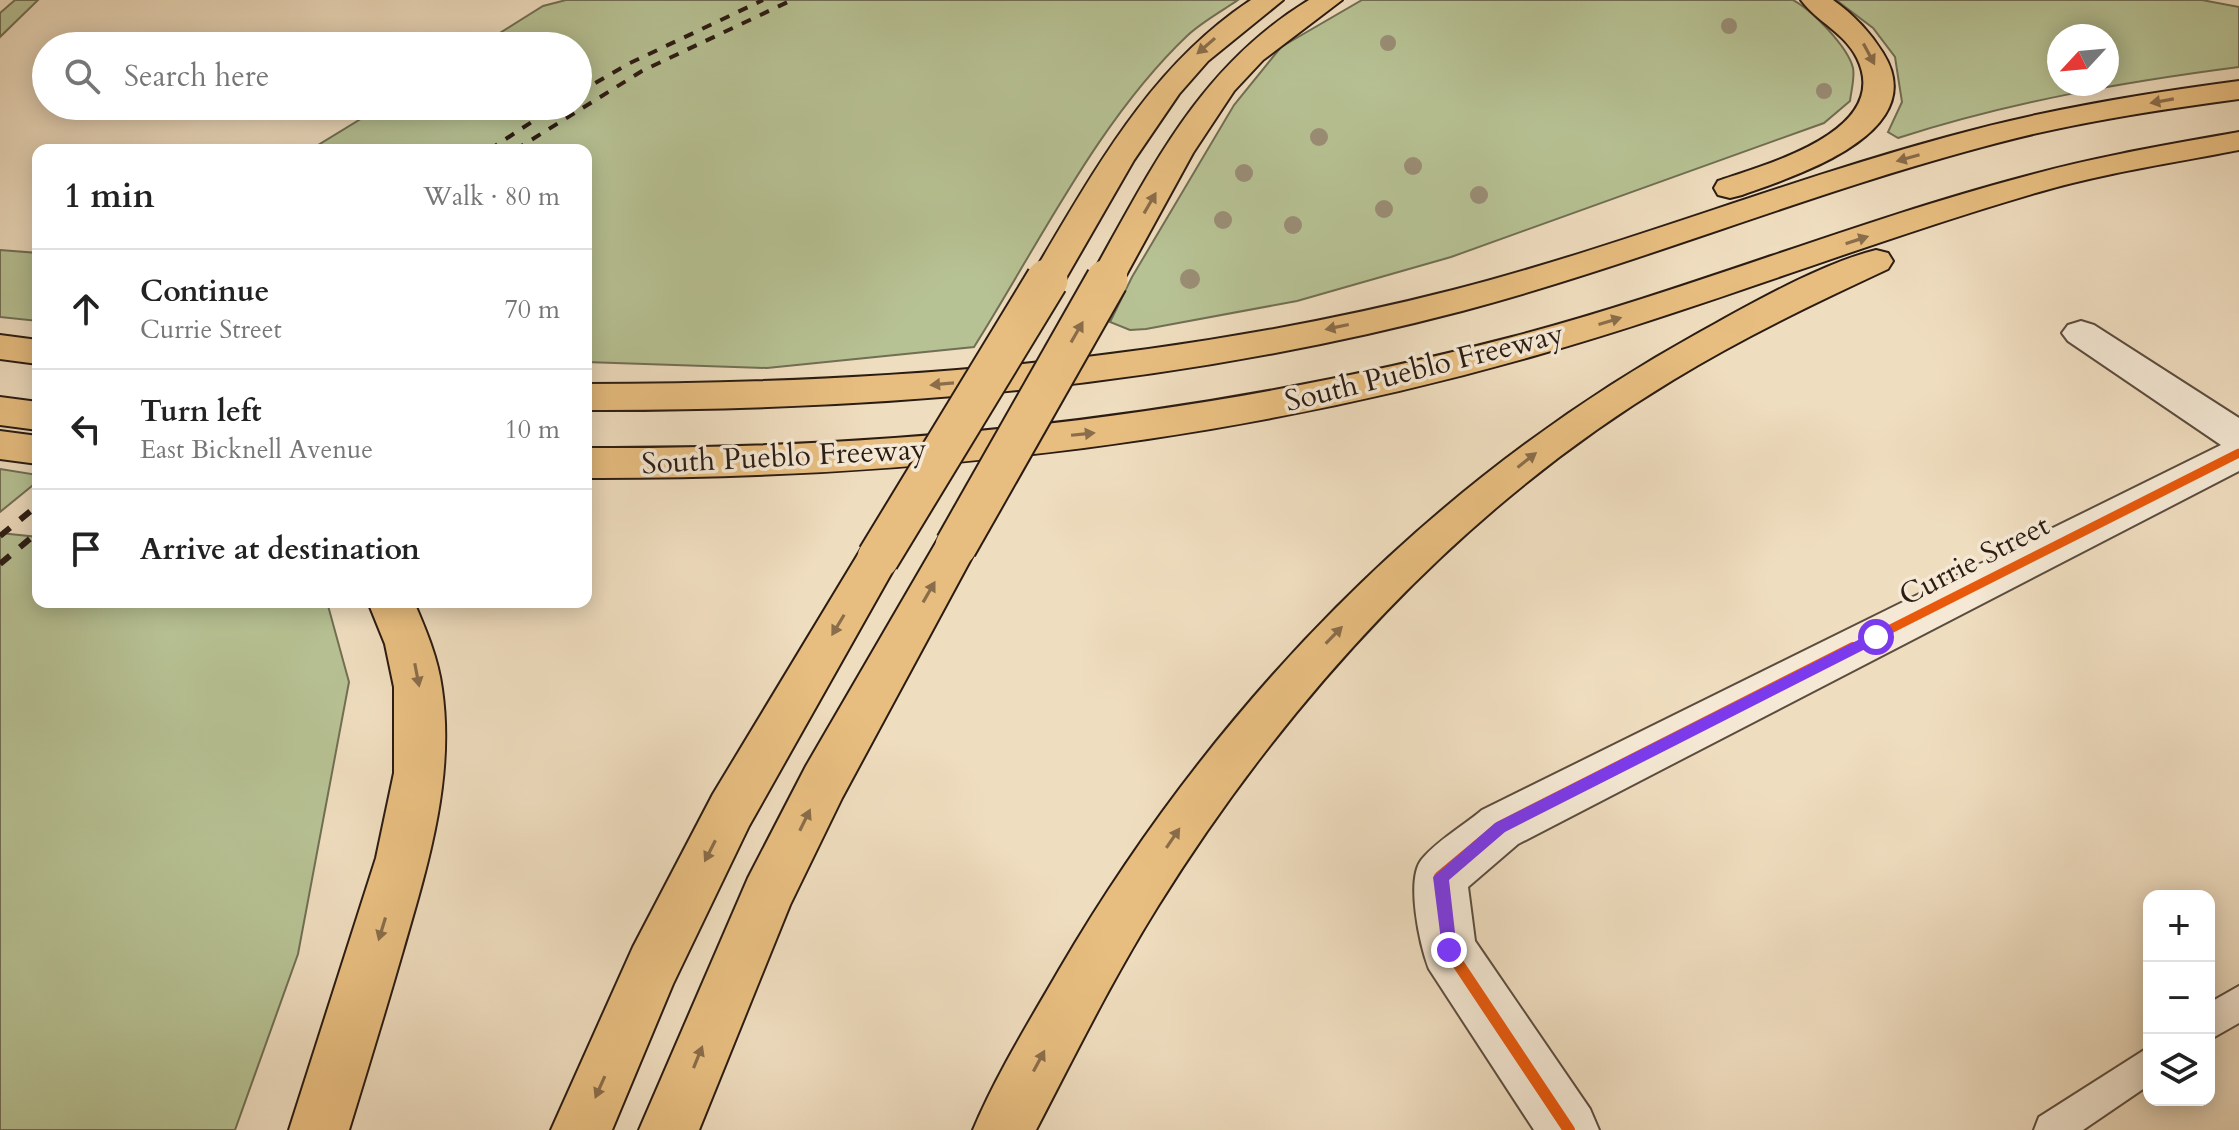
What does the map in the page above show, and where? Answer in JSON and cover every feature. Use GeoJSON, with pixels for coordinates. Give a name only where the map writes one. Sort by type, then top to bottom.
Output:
{"type":"FeatureCollection","features":[{"type":"Feature","properties":{"kind":"highway"},"geometry":{"type":"LineString","coordinates":[[581,1130],[653,966],[731,810],[878,558],[1154,102],[1176,75],[1227,27],[1269,0]]}},
{"type":"Feature","properties":{"kind":"highway"},"geometry":{"type":"LineString","coordinates":[[669,1130],[767,896],[824,782],[1201,112],[1220,85],[1267,39],[1328,0]]}},
{"type":"Feature","properties":{"kind":"highway"},"geometry":{"type":"LineString","coordinates":[[1390,316],[1756,179],[1853,131],[1876,103],[1878,71],[1861,39],[1815,0]]}},
{"type":"Feature","properties":{"kind":"highway","name":"South Pueblo Freeway"},"geometry":{"type":"LineString","coordinates":[[592,397],[754,395],[992,379],[1206,352],[1390,316],[1476,295],[1960,143],[2105,110],[2239,90]]}},
{"type":"Feature","properties":{"kind":"highway","name":"South Pueblo Freeway"},"geometry":{"type":"LineString","coordinates":[[592,463],[740,461],[977,446],[1100,432],[1322,395],[1522,347],[2032,184],[2239,141]]}},
{"type":"Feature","properties":{"kind":"highway"},"geometry":{"type":"LineString","coordinates":[[1003,1130],[1080,987],[1140,887],[1199,800],[1314,655],[1386,581],[1458,516],[1595,410],[1747,319],[1901,251],[2190,149]]}},
{"type":"Feature","properties":{"kind":"highway"},"geometry":{"type":"LineString","coordinates":[[0,347],[32,351]]}},
{"type":"Feature","properties":{"kind":"highway"},"geometry":{"type":"LineString","coordinates":[[0,411],[32,415]]}},
{"type":"Feature","properties":{"kind":"highway"},"geometry":{"type":"LineString","coordinates":[[0,445],[32,449]]}},
{"type":"Feature","properties":{"kind":"highway"},"geometry":{"type":"LineString","coordinates":[[319,1130],[411,833],[421,774],[424,721],[418,672],[405,629],[394,608]]}},
{"type":"Feature","properties":{"kind":"street"},"geometry":{"type":"LineString","coordinates":[[2081,333],[2239,437]]}},
{"type":"Feature","properties":{"kind":"street","name":"Currie Street"},"geometry":{"type":"LineString","coordinates":[[1569,1130],[1449,950],[1440,877],[1500,827],[2239,453]]}},
{"type":"Feature","properties":{"kind":"lane"},"geometry":{"type":"LineString","coordinates":[[2215,1019],[2239,1003]]}},
{"type":"Feature","properties":{"kind":"lane"},"geometry":{"type":"LineString","coordinates":[[2052,1130],[2143,1068]]}},
{"type":"Feature","properties":{"kind":"green space"},"geometry":{"type":"Polygon","coordinates":[[[15,0],[38,0],[0,37],[0,13],[15,0]]]}},
{"type":"Feature","properties":{"kind":"green space"},"geometry":{"type":"Polygon","coordinates":[[[566,0],[1238,0],[1188,35],[1126,105],[1072,184],[974,347],[767,368],[592,362],[592,144],[320,144],[359,120],[592,120],[592,32],[501,32],[543,6],[566,0]]]}},
{"type":"Feature","properties":{"kind":"green space"},"geometry":{"type":"Polygon","coordinates":[[[1362,0],[1793,0],[1828,30],[1850,59],[1854,76],[1850,101],[1824,123],[1451,257],[1297,301],[1146,329],[1130,330],[1110,322],[1132,277],[1234,105],[1281,47],[1362,0]]]}},
{"type":"Feature","properties":{"kind":"green space"},"geometry":{"type":"Polygon","coordinates":[[[1836,0],[2202,0],[2239,7],[2239,67],[2119,85],[2119,24],[2047,24],[2047,96],[2063,96],[1982,114],[1898,138],[1888,132],[1902,102],[1895,57],[1873,28],[1836,0]]]}},
{"type":"Feature","properties":{"kind":"green space"},"geometry":{"type":"Polygon","coordinates":[[[0,250],[32,253],[32,320],[0,317],[0,250]]]}},
{"type":"Feature","properties":{"kind":"green space"},"geometry":{"type":"Polygon","coordinates":[[[0,469],[32,474],[32,486],[0,512],[0,469]]]}},
{"type":"Feature","properties":{"kind":"green space"},"geometry":{"type":"Polygon","coordinates":[[[0,533],[32,536],[32,608],[329,608],[349,682],[298,954],[235,1130],[0,1130],[0,533]]]}},
{"type":"Feature","properties":{"kind":"railway"},"geometry":{"type":"LineString","coordinates":[[592,85],[628,64],[763,0]]}},
{"type":"Feature","properties":{"kind":"railway"},"geometry":{"type":"LineString","coordinates":[[592,102],[642,71],[792,0]]}},
{"type":"Feature","properties":{"kind":"railway"},"geometry":{"type":"LineString","coordinates":[[498,144],[535,120]]}},
{"type":"Feature","properties":{"kind":"railway"},"geometry":{"type":"LineString","coordinates":[[525,144],[563,120]]}},
{"type":"Feature","properties":{"kind":"railway"},"geometry":{"type":"LineString","coordinates":[[0,536],[32,510]]}},
{"type":"Feature","properties":{"kind":"railway"},"geometry":{"type":"LineString","coordinates":[[0,564],[32,537]]}},
{"type":"Feature","properties":{"kind":"cycle path"},"geometry":{"type":"LineString","coordinates":[[1569,1130],[1449,950],[1440,877],[1500,827],[2239,453]]}},
{"type":"Feature","properties":{"kind":"route"},"geometry":{"type":"LineString","coordinates":[[1449,950],[1440,877],[1500,827],[1876,637]]}}]}
